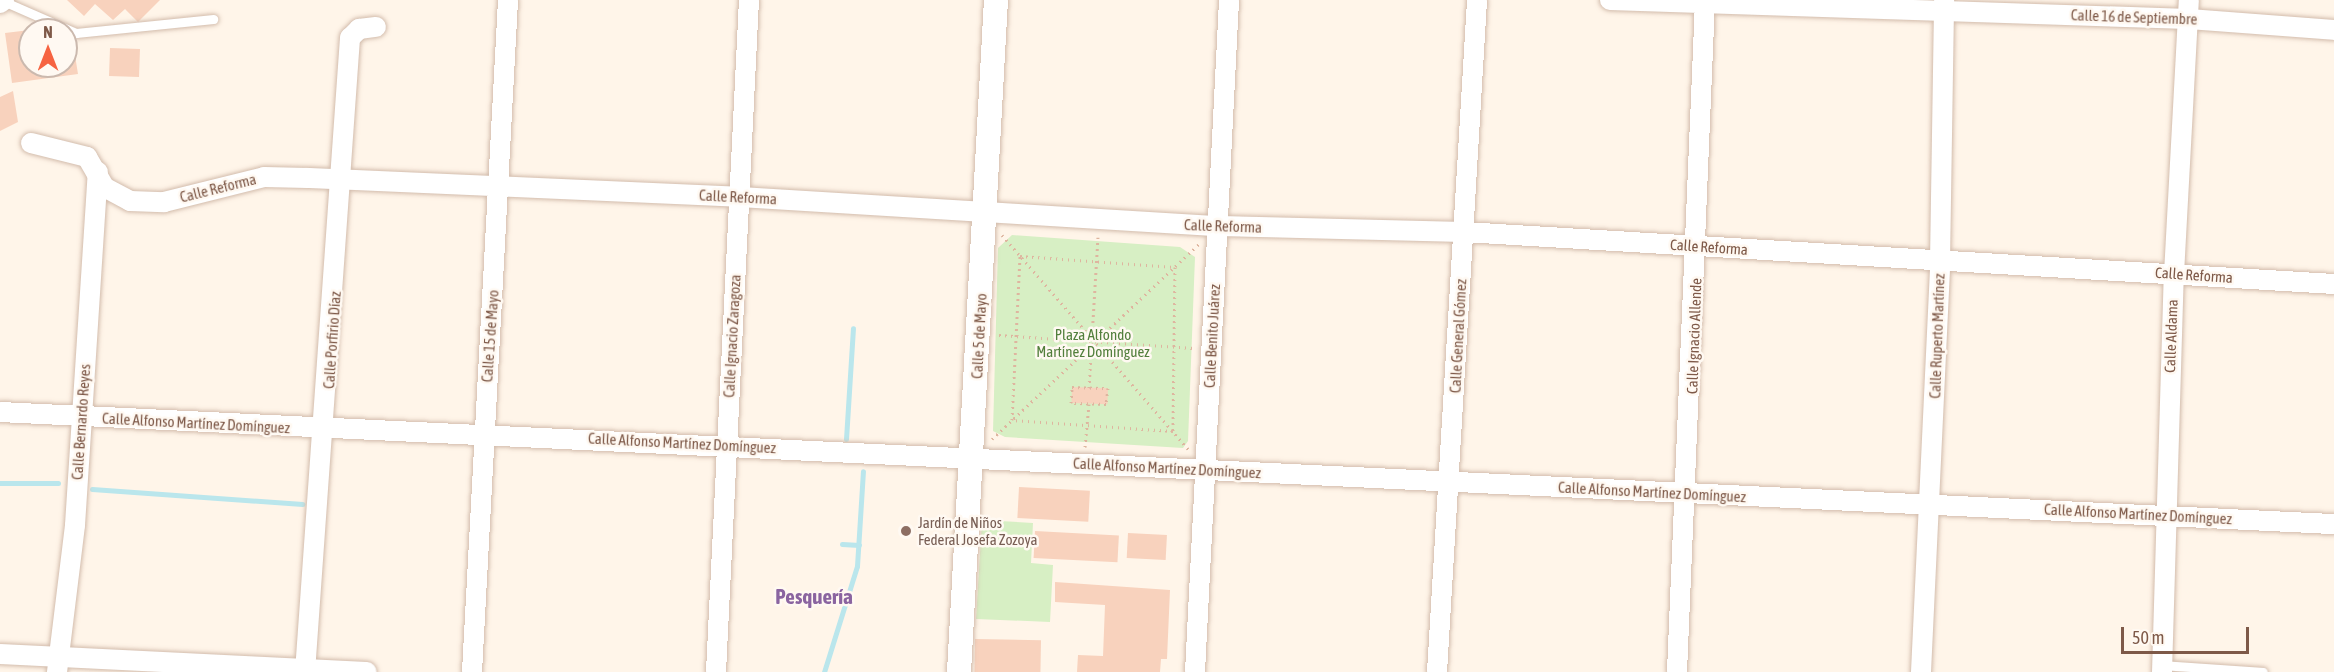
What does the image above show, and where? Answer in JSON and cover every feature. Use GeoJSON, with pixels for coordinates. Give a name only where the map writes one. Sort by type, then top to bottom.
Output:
{"type":"FeatureCollection","features":[{"type":"Feature","properties":{"kind":"street","name":"Calle 15 de Mayo"},"geometry":{"type":"LineString","coordinates":[[472,672],[508,0]]}},
{"type":"Feature","properties":{"kind":"street","name":"Calle Ignacio Zaragoza"},"geometry":{"type":"LineString","coordinates":[[716,672],[749,0]]}},
{"type":"Feature","properties":{"kind":"street","name":"Calle 5 de Mayo"},"geometry":{"type":"LineString","coordinates":[[959,672],[996,0]]}},
{"type":"Feature","properties":{"kind":"street","name":"Calle Benito Juárez"},"geometry":{"type":"LineString","coordinates":[[1195,672],[1229,0]]}},
{"type":"Feature","properties":{"kind":"street","name":"Calle General Gómez"},"geometry":{"type":"LineString","coordinates":[[1437,672],[1477,0]]}},
{"type":"Feature","properties":{"kind":"street","name":"Calle 16 de Septiembre"},"geometry":{"type":"LineString","coordinates":[[1611,0],[2189,9],[2334,30]]}},
{"type":"Feature","properties":{"kind":"street","name":"Calle Ignacio Allende"},"geometry":{"type":"LineString","coordinates":[[1677,672],[1698,246],[1705,2]]}},
{"type":"Feature","properties":{"kind":"street","name":"Calle Ruperto Martínez"},"geometry":{"type":"LineString","coordinates":[[1921,672],[1940,261],[1944,5]]}},
{"type":"Feature","properties":{"kind":"street","name":"Calle Aldama"},"geometry":{"type":"LineString","coordinates":[[2162,668],[2174,274],[2189,9]]}},
{"type":"Feature","properties":{"kind":"street","name":"Calle Porfirio Díaz"},"geometry":{"type":"LineString","coordinates":[[305,670],[344,179],[350,39],[359,29],[376,27]]}},
{"type":"Feature","properties":{"kind":"street"},"geometry":{"type":"LineString","coordinates":[[31,143],[87,157],[98,172]]}},
{"type":"Feature","properties":{"kind":"street","name":"Calle Reforma"},"geometry":{"type":"LineString","coordinates":[[98,172],[116,198],[164,202],[264,177],[344,179],[740,196],[984,214],[1218,226],[1464,232],[2334,284]]}},
{"type":"Feature","properties":{"kind":"street","name":"Calle Bernardo Reyes"},"geometry":{"type":"LineString","coordinates":[[58,664],[81,417],[98,172]]}},
{"type":"Feature","properties":{"kind":"street","name":"Calle Alfonso Martínez Domínguez"},"geometry":{"type":"LineString","coordinates":[[0,412],[325,429],[484,433],[1450,483],[2334,524]]}},
{"type":"Feature","properties":{"kind":"street"},"geometry":{"type":"LineString","coordinates":[[0,654],[58,664],[367,672]]}},
{"type":"Feature","properties":{"kind":"lane"},"geometry":{"type":"LineString","coordinates":[[2,1],[76,33],[213,19]]}},
{"type":"Feature","properties":{"kind":"lane"},"geometry":{"type":"LineString","coordinates":[[2162,668],[2263,672]]}},
{"type":"Feature","properties":{"kind":"path"},"geometry":{"type":"LineString","coordinates":[[984,214],[1092,344],[1206,470]]}},
{"type":"Feature","properties":{"kind":"path"},"geometry":{"type":"LineString","coordinates":[[1089,388],[1099,220]]}},
{"type":"Feature","properties":{"kind":"path"},"geometry":{"type":"LineString","coordinates":[[972,457],[1218,226]]}},
{"type":"Feature","properties":{"kind":"path"},"geometry":{"type":"LineString","coordinates":[[1020,256],[1175,267]]}},
{"type":"Feature","properties":{"kind":"path"},"geometry":{"type":"LineString","coordinates":[[1012,420],[1020,256]]}},
{"type":"Feature","properties":{"kind":"path"},"geometry":{"type":"LineString","coordinates":[[1173,431],[1175,267]]}},
{"type":"Feature","properties":{"kind":"path"},"geometry":{"type":"LineString","coordinates":[[979,334],[1092,344],[1212,349]]}},
{"type":"Feature","properties":{"kind":"path"},"geometry":{"type":"LineString","coordinates":[[1072,387],[1089,388],[1108,388],[1107,404],[1071,403],[1072,387]]}},
{"type":"Feature","properties":{"kind":"path"},"geometry":{"type":"LineString","coordinates":[[1084,463],[1089,404]]}},
{"type":"Feature","properties":{"kind":"path"},"geometry":{"type":"LineString","coordinates":[[1012,420],[1173,431]]}},
{"type":"Feature","properties":{"kind":"green space","name":"Plaza Alfondo Martínez Domínguez"},"geometry":{"type":"Polygon","coordinates":[[[1012,235],[1180,247],[1195,257],[1188,441],[1183,448],[1005,437],[993,431],[998,248],[1012,235]]]}},
{"type":"Feature","properties":{"kind":"green space"},"geometry":{"type":"Polygon","coordinates":[[[982,520],[1033,523],[1031,563],[1053,565],[1050,622],[976,619],[982,520]]]}},
{"type":"Feature","properties":{"kind":"building"},"geometry":{"type":"Polygon","coordinates":[[[67,0],[160,0],[138,22],[125,9],[113,20],[95,4],[84,16],[67,0]]]}},
{"type":"Feature","properties":{"kind":"building"},"geometry":{"type":"Polygon","coordinates":[[[18,31],[18,78],[49,78],[12,83],[5,33],[18,31]]]}},
{"type":"Feature","properties":{"kind":"building"},"geometry":{"type":"Polygon","coordinates":[[[110,48],[140,49],[139,77],[109,76],[110,48]]]}},
{"type":"Feature","properties":{"kind":"building"},"geometry":{"type":"Polygon","coordinates":[[[13,91],[18,122],[0,131],[0,97],[13,91]]]}},
{"type":"Feature","properties":{"kind":"building"},"geometry":{"type":"Polygon","coordinates":[[[1072,387],[1108,388],[1107,404],[1071,403],[1072,387]]]}},
{"type":"Feature","properties":{"kind":"building"},"geometry":{"type":"Polygon","coordinates":[[[1019,487],[1090,491],[1088,522],[1017,518],[1019,487]]]}},
{"type":"Feature","properties":{"kind":"building"},"geometry":{"type":"Polygon","coordinates":[[[1035,531],[1119,535],[1117,562],[1034,558],[1035,531]]]}},
{"type":"Feature","properties":{"kind":"building"},"geometry":{"type":"Polygon","coordinates":[[[1128,533],[1167,535],[1166,560],[1127,558],[1128,533]]]}},
{"type":"Feature","properties":{"kind":"building"},"geometry":{"type":"Polygon","coordinates":[[[1055,582],[1170,590],[1167,659],[1161,659],[1160,672],[1077,672],[1078,655],[1103,656],[1105,605],[1055,602],[1055,582]]]}},
{"type":"Feature","properties":{"kind":"building"},"geometry":{"type":"Polygon","coordinates":[[[975,639],[1041,640],[1040,672],[974,672],[975,639]]]}},
{"type":"Feature","properties":{"kind":"waterway"},"geometry":{"type":"LineString","coordinates":[[846,439],[853,328]]}},
{"type":"Feature","properties":{"kind":"waterway"},"geometry":{"type":"LineString","coordinates":[[824,672],[857,566],[863,471]]}},
{"type":"Feature","properties":{"kind":"waterway"},"geometry":{"type":"LineString","coordinates":[[0,483],[58,483]]}},
{"type":"Feature","properties":{"kind":"waterway"},"geometry":{"type":"LineString","coordinates":[[92,489],[302,504]]}},
{"type":"Feature","properties":{"kind":"waterway"},"geometry":{"type":"LineString","coordinates":[[842,544],[859,545]]}},
{"type":"Feature","properties":{"kind":"place","name":"Jardín de Niños Federal Josefa Zozoya"},"geometry":{"type":"Point","coordinates":[906,531]}},
{"type":"Feature","properties":{"kind":"district","name":"Pesquería"},"geometry":{"type":"Point","coordinates":[814,596]}}]}
